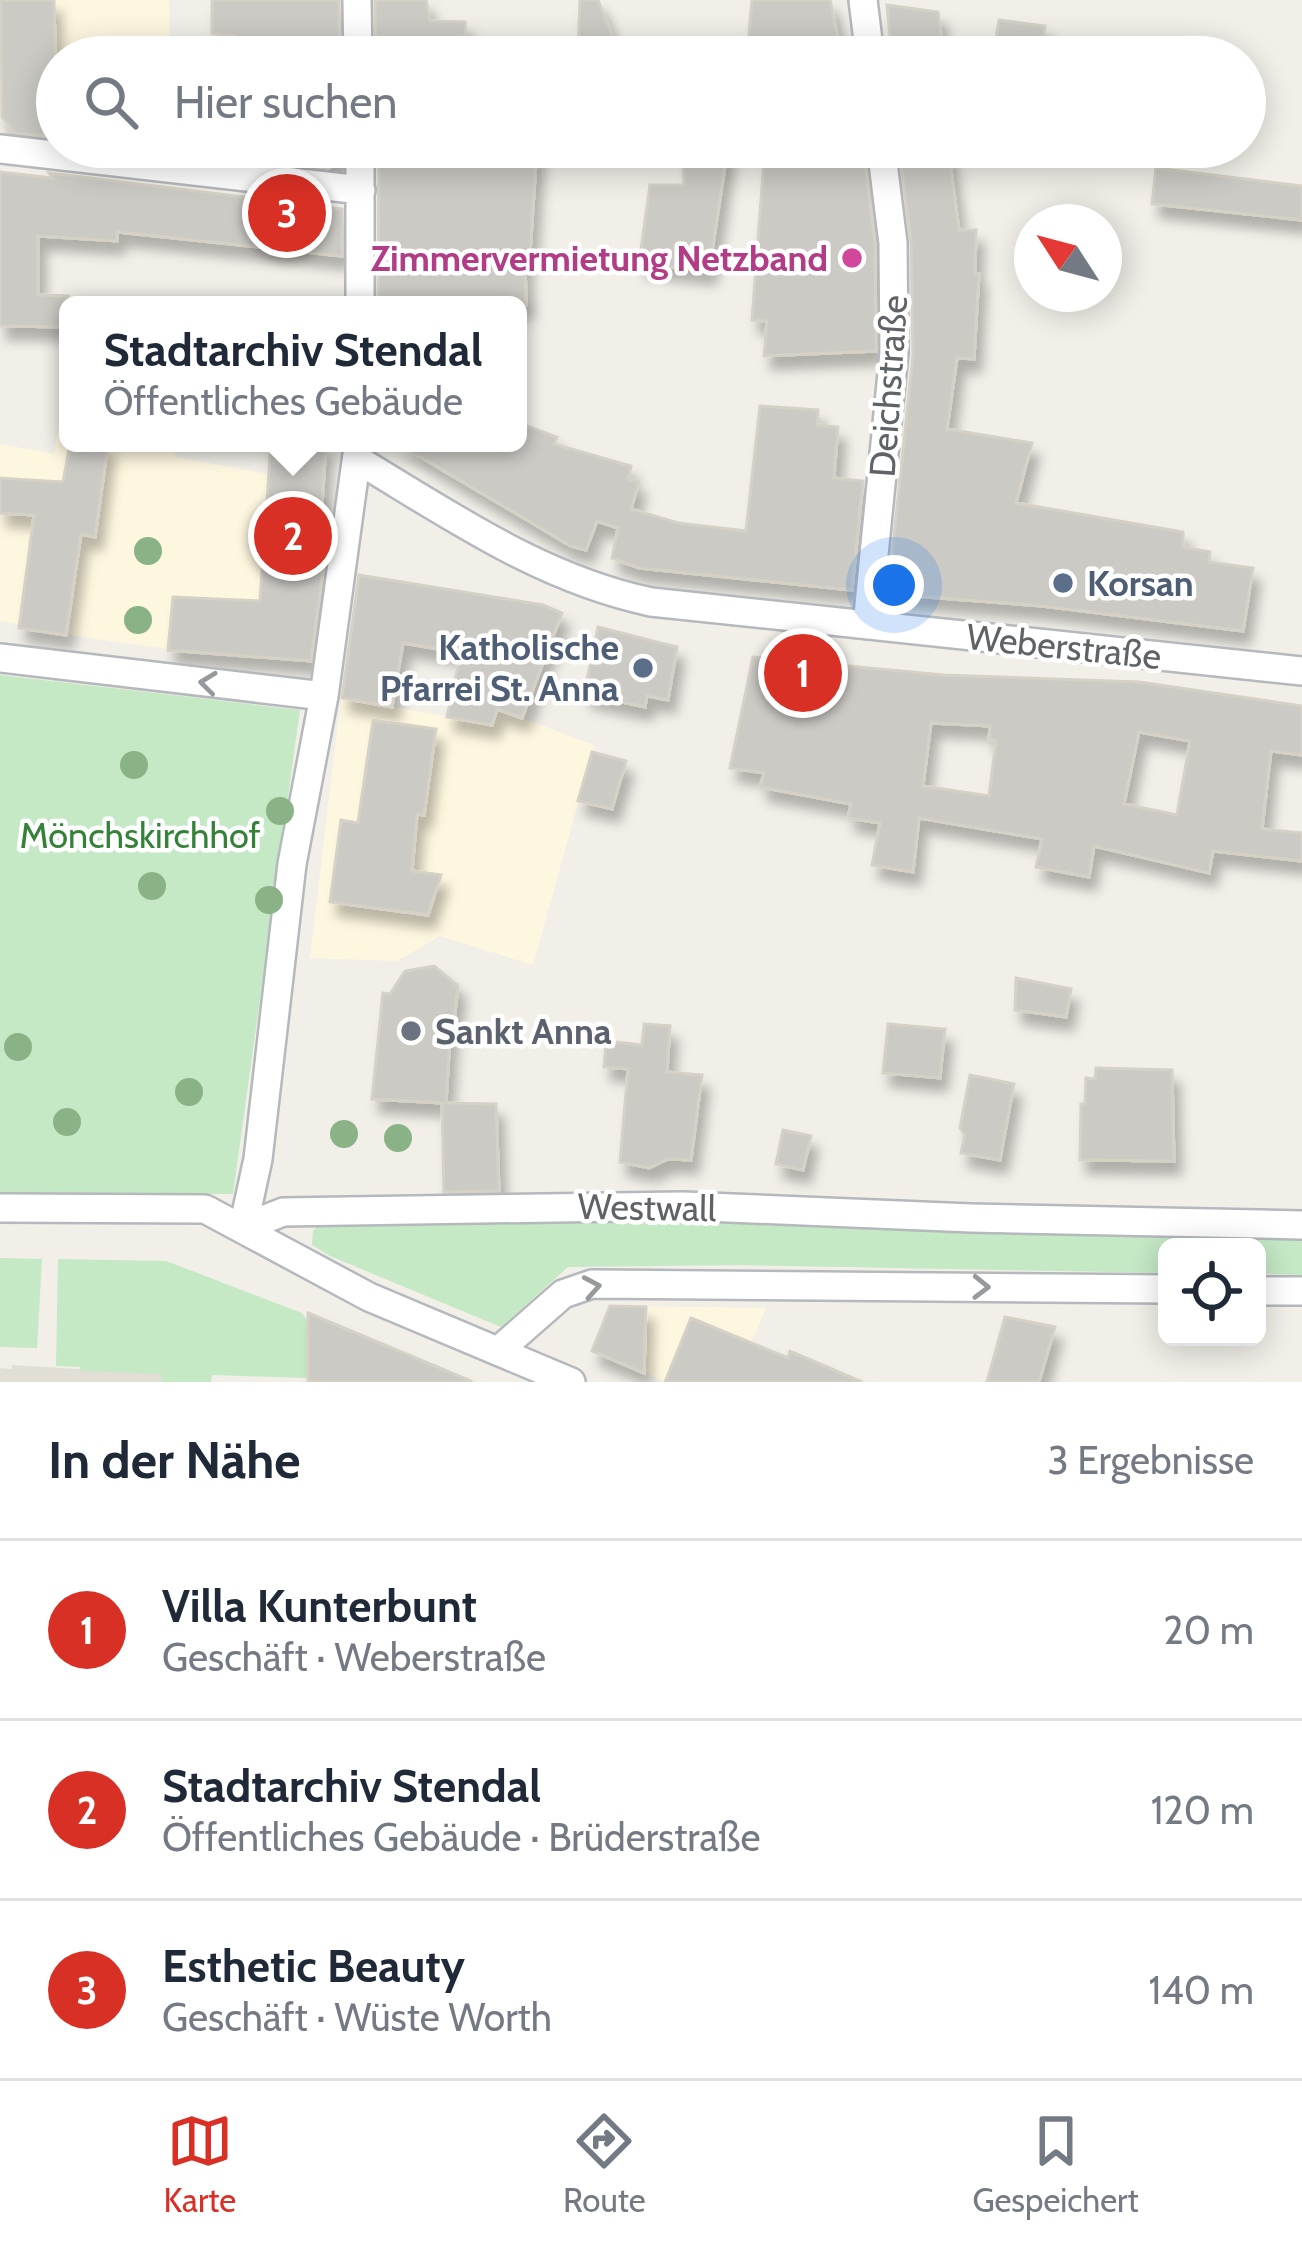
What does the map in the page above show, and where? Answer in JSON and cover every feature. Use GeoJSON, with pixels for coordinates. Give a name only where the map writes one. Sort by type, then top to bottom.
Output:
{"type":"FeatureCollection","features":[{"type":"Feature","properties":{"kind":"street"},"geometry":{"type":"LineString","coordinates":[[357,0],[358,36]]}},
{"type":"Feature","properties":{"kind":"street"},"geometry":{"type":"LineString","coordinates":[[862,0],[867,36]]}},
{"type":"Feature","properties":{"kind":"street"},"geometry":{"type":"LineString","coordinates":[[0,149],[36,153]]}},
{"type":"Feature","properties":{"kind":"street"},"geometry":{"type":"LineString","coordinates":[[167,168],[361,190]]}},
{"type":"Feature","properties":{"kind":"street"},"geometry":{"type":"LineString","coordinates":[[360,168],[360,296]]}},
{"type":"Feature","properties":{"kind":"street","name":"Deichstraße"},"geometry":{"type":"LineString","coordinates":[[867,625],[894,353],[893,243],[884,168]]}},
{"type":"Feature","properties":{"kind":"street"},"geometry":{"type":"LineString","coordinates":[[243,1228],[258,1159],[292,864],[324,696],[358,452]]}},
{"type":"Feature","properties":{"kind":"street","name":"Weberstraße"},"geometry":{"type":"LineString","coordinates":[[358,452],[514,554],[602,592],[651,602],[1302,671]]}},
{"type":"Feature","properties":{"kind":"street"},"geometry":{"type":"LineString","coordinates":[[0,658],[324,696]]}},
{"type":"Feature","properties":{"kind":"street"},"geometry":{"type":"LineString","coordinates":[[0,1208],[183,1206],[221,1214],[369,1297],[571,1382]]}},
{"type":"Feature","properties":{"kind":"street","name":"Westwall"},"geometry":{"type":"LineString","coordinates":[[243,1228],[284,1212],[683,1206],[1302,1225]]}},
{"type":"Feature","properties":{"kind":"street"},"geometry":{"type":"LineString","coordinates":[[498,1351],[563,1294],[592,1284],[1158,1289]]}},
{"type":"Feature","properties":{"kind":"street"},"geometry":{"type":"LineString","coordinates":[[1266,1291],[1302,1291]]}},
{"type":"Feature","properties":{"kind":"shaded area"},"geometry":{"type":"Polygon","coordinates":[[[1,0],[169,0],[170,36],[36,36],[36,64],[1,61],[1,0]]]}},
{"type":"Feature","properties":{"kind":"shaded area"},"geometry":{"type":"Polygon","coordinates":[[[59,424],[59,452],[175,452],[175,457],[269,474],[325,476],[312,661],[168,649],[19,628],[19,624],[0,621],[0,444],[54,454],[59,424]]]}},
{"type":"Feature","properties":{"kind":"shaded area"},"geometry":{"type":"Polygon","coordinates":[[[341,697],[491,725],[497,709],[594,745],[533,965],[440,936],[397,961],[310,958],[341,697]]]}},
{"type":"Feature","properties":{"kind":"shaded area"},"geometry":{"type":"Polygon","coordinates":[[[610,1306],[766,1308],[734,1382],[667,1382],[592,1351],[610,1306]]]}},
{"type":"Feature","properties":{"kind":"shaded area"},"geometry":{"type":"Polygon","coordinates":[[[12,1365],[162,1374],[162,1382],[0,1382],[0,1368],[12,1369],[12,1365]]]}},
{"type":"Feature","properties":{"kind":"green space","name":"Mönchskirchhof"},"geometry":{"type":"Polygon","coordinates":[[[0,675],[300,710],[233,1194],[0,1193],[0,675]]]}},
{"type":"Feature","properties":{"kind":"green space"},"geometry":{"type":"Polygon","coordinates":[[[685,1220],[1302,1236],[1302,1275],[1266,1274],[1266,1238],[1158,1238],[1158,1273],[741,1265],[568,1267],[501,1327],[330,1256],[312,1245],[313,1231],[323,1221],[685,1220]]]}},
{"type":"Feature","properties":{"kind":"green space"},"geometry":{"type":"Polygon","coordinates":[[[0,1258],[42,1259],[37,1348],[0,1347],[0,1258]]]}},
{"type":"Feature","properties":{"kind":"green space"},"geometry":{"type":"Polygon","coordinates":[[[58,1259],[166,1261],[302,1313],[308,1322],[308,1378],[212,1375],[211,1382],[162,1382],[161,1374],[56,1366],[58,1259]]]}},
{"type":"Feature","properties":{"kind":"building"},"geometry":{"type":"Polygon","coordinates":[[[1,0],[54,0],[55,36],[36,36],[36,135],[15,133],[2,117],[1,0]]]}},
{"type":"Feature","properties":{"kind":"building"},"geometry":{"type":"Polygon","coordinates":[[[212,0],[339,0],[340,36],[212,33],[212,0]]]}},
{"type":"Feature","properties":{"kind":"building"},"geometry":{"type":"Polygon","coordinates":[[[375,0],[426,0],[430,21],[465,22],[465,36],[376,36],[375,0]]]}},
{"type":"Feature","properties":{"kind":"building"},"geometry":{"type":"Polygon","coordinates":[[[580,0],[598,0],[612,36],[579,36],[580,0]]]}},
{"type":"Feature","properties":{"kind":"building"},"geometry":{"type":"Polygon","coordinates":[[[752,0],[830,0],[838,36],[749,36],[752,0]]]}},
{"type":"Feature","properties":{"kind":"building"},"geometry":{"type":"Polygon","coordinates":[[[887,5],[938,12],[941,36],[890,36],[887,5]]]}},
{"type":"Feature","properties":{"kind":"building"},"geometry":{"type":"Polygon","coordinates":[[[999,20],[1045,26],[1044,36],[996,36],[999,20]]]}},
{"type":"Feature","properties":{"kind":"building"},"geometry":{"type":"Polygon","coordinates":[[[379,168],[536,168],[530,254],[525,253],[526,296],[378,296],[379,168]]]}},
{"type":"Feature","properties":{"kind":"building"},"geometry":{"type":"Polygon","coordinates":[[[684,168],[725,168],[709,271],[639,264],[650,185],[684,185],[684,168]]]}},
{"type":"Feature","properties":{"kind":"building"},"geometry":{"type":"Polygon","coordinates":[[[763,168],[866,168],[875,244],[876,351],[764,356],[767,321],[752,320],[763,168]]]}},
{"type":"Feature","properties":{"kind":"building"},"geometry":{"type":"Polygon","coordinates":[[[901,168],[951,168],[959,230],[976,230],[975,274],[979,274],[974,359],[957,358],[947,429],[1032,443],[1016,503],[1183,532],[1183,547],[1210,552],[1209,562],[1253,568],[1243,631],[1042,606],[888,594],[913,355],[911,243],[901,168]]]}},
{"type":"Feature","properties":{"kind":"building"},"geometry":{"type":"Polygon","coordinates":[[[1156,168],[1302,186],[1302,220],[1152,204],[1156,168]]]}},
{"type":"Feature","properties":{"kind":"building"},"geometry":{"type":"Polygon","coordinates":[[[0,172],[53,178],[49,173],[342,209],[342,256],[117,232],[117,241],[38,236],[38,295],[68,296],[59,296],[59,327],[0,326],[0,172]]]}},
{"type":"Feature","properties":{"kind":"building"},"geometry":{"type":"Polygon","coordinates":[[[760,406],[818,410],[817,425],[838,427],[834,478],[863,481],[852,590],[639,568],[612,558],[618,528],[597,521],[586,550],[571,546],[412,452],[527,452],[527,426],[557,437],[554,444],[631,466],[628,479],[639,482],[631,509],[678,523],[746,531],[760,406]]]}},
{"type":"Feature","properties":{"kind":"building"},"geometry":{"type":"Polygon","coordinates":[[[68,452],[107,452],[95,537],[81,534],[66,635],[19,628],[34,515],[0,513],[0,478],[63,482],[68,452]]]}},
{"type":"Feature","properties":{"kind":"building"},"geometry":{"type":"Polygon","coordinates":[[[270,452],[325,452],[318,569],[323,570],[311,661],[168,650],[173,597],[260,601],[270,452]]]}},
{"type":"Feature","properties":{"kind":"building"},"geometry":{"type":"Polygon","coordinates":[[[359,575],[543,605],[562,613],[522,718],[497,709],[492,725],[447,717],[461,653],[403,643],[392,707],[342,698],[359,575]]]}},
{"type":"Feature","properties":{"kind":"building","name":"Katholische Pfarrei St. Anna"},"geometry":{"type":"Polygon","coordinates":[[[598,627],[677,647],[668,700],[647,696],[645,707],[584,694],[598,627]]]}},
{"type":"Feature","properties":{"kind":"building"},"geometry":{"type":"Polygon","coordinates":[[[753,657],[943,675],[1139,682],[1302,706],[1302,755],[1271,751],[1262,829],[1302,833],[1302,861],[1213,851],[1209,873],[1094,846],[1089,877],[1036,867],[1042,839],[919,818],[913,872],[872,865],[880,823],[848,818],[851,804],[760,787],[764,773],[730,768],[753,657]],[[931,723],[923,786],[989,796],[996,741],[989,739],[990,726],[931,723]],[[1139,732],[1124,804],[1177,815],[1190,741],[1139,732]]]}},
{"type":"Feature","properties":{"kind":"building"},"geometry":{"type":"Polygon","coordinates":[[[373,720],[436,729],[424,815],[417,814],[412,871],[441,875],[428,915],[330,902],[341,820],[358,823],[373,720]]]}},
{"type":"Feature","properties":{"kind":"building"},"geometry":{"type":"Polygon","coordinates":[[[592,752],[626,761],[612,809],[578,801],[592,752]]]}},
{"type":"Feature","properties":{"kind":"building","name":"Sankt Anna"},"geometry":{"type":"Polygon","coordinates":[[[434,966],[458,986],[446,1103],[496,1104],[499,1191],[444,1192],[442,1103],[372,1099],[383,993],[390,994],[405,971],[434,966]]]}},
{"type":"Feature","properties":{"kind":"building"},"geometry":{"type":"Polygon","coordinates":[[[1016,978],[1071,989],[1066,1017],[1015,1010],[1016,978]]]}},
{"type":"Feature","properties":{"kind":"building"},"geometry":{"type":"Polygon","coordinates":[[[644,1024],[670,1026],[667,1072],[702,1075],[691,1160],[668,1159],[649,1168],[620,1162],[628,1069],[604,1067],[606,1041],[642,1045],[644,1024]]]}},
{"type":"Feature","properties":{"kind":"building"},"geometry":{"type":"Polygon","coordinates":[[[888,1024],[945,1029],[940,1078],[883,1073],[888,1024]]]}},
{"type":"Feature","properties":{"kind":"building"},"geometry":{"type":"Polygon","coordinates":[[[1096,1068],[1172,1070],[1174,1161],[1080,1160],[1081,1104],[1085,1104],[1086,1078],[1095,1079],[1096,1068]]]}},
{"type":"Feature","properties":{"kind":"building"},"geometry":{"type":"Polygon","coordinates":[[[970,1075],[1014,1084],[1000,1160],[961,1153],[965,1135],[960,1128],[970,1075]]]}},
{"type":"Feature","properties":{"kind":"building"},"geometry":{"type":"Polygon","coordinates":[[[783,1130],[811,1136],[803,1170],[776,1164],[783,1130]]]}},
{"type":"Feature","properties":{"kind":"building"},"geometry":{"type":"Polygon","coordinates":[[[610,1306],[646,1307],[644,1373],[592,1351],[610,1306]]]}},
{"type":"Feature","properties":{"kind":"building"},"geometry":{"type":"Polygon","coordinates":[[[308,1313],[471,1381],[471,1382],[308,1382],[308,1313]]]}},
{"type":"Feature","properties":{"kind":"building"},"geometry":{"type":"Polygon","coordinates":[[[1005,1317],[1055,1327],[1039,1382],[987,1382],[1005,1317]]]}},
{"type":"Feature","properties":{"kind":"building"},"geometry":{"type":"Polygon","coordinates":[[[691,1318],[788,1358],[790,1351],[862,1382],[665,1382],[691,1318]]]}},
{"type":"Feature","properties":{"kind":"place","name":"Esthetic Beauty"},"geometry":{"type":"Point","coordinates":[287,213]}},
{"type":"Feature","properties":{"kind":"place","name":"Zimmervermietung Netzband"},"geometry":{"type":"Point","coordinates":[852,258]}},
{"type":"Feature","properties":{"kind":"place","name":"Stadtarchiv Stendal"},"geometry":{"type":"Point","coordinates":[293,536]}},
{"type":"Feature","properties":{"kind":"place","name":"Korsan"},"geometry":{"type":"Point","coordinates":[1063,583]}},
{"type":"Feature","properties":{"kind":"place","name":"Katholische Pfarrei St. Anna"},"geometry":{"type":"Point","coordinates":[643,668]}},
{"type":"Feature","properties":{"kind":"place","name":"Villa Kunterbunt"},"geometry":{"type":"Point","coordinates":[803,673]}},
{"type":"Feature","properties":{"kind":"place","name":"Sankt Anna"},"geometry":{"type":"Point","coordinates":[411,1031]}}]}
